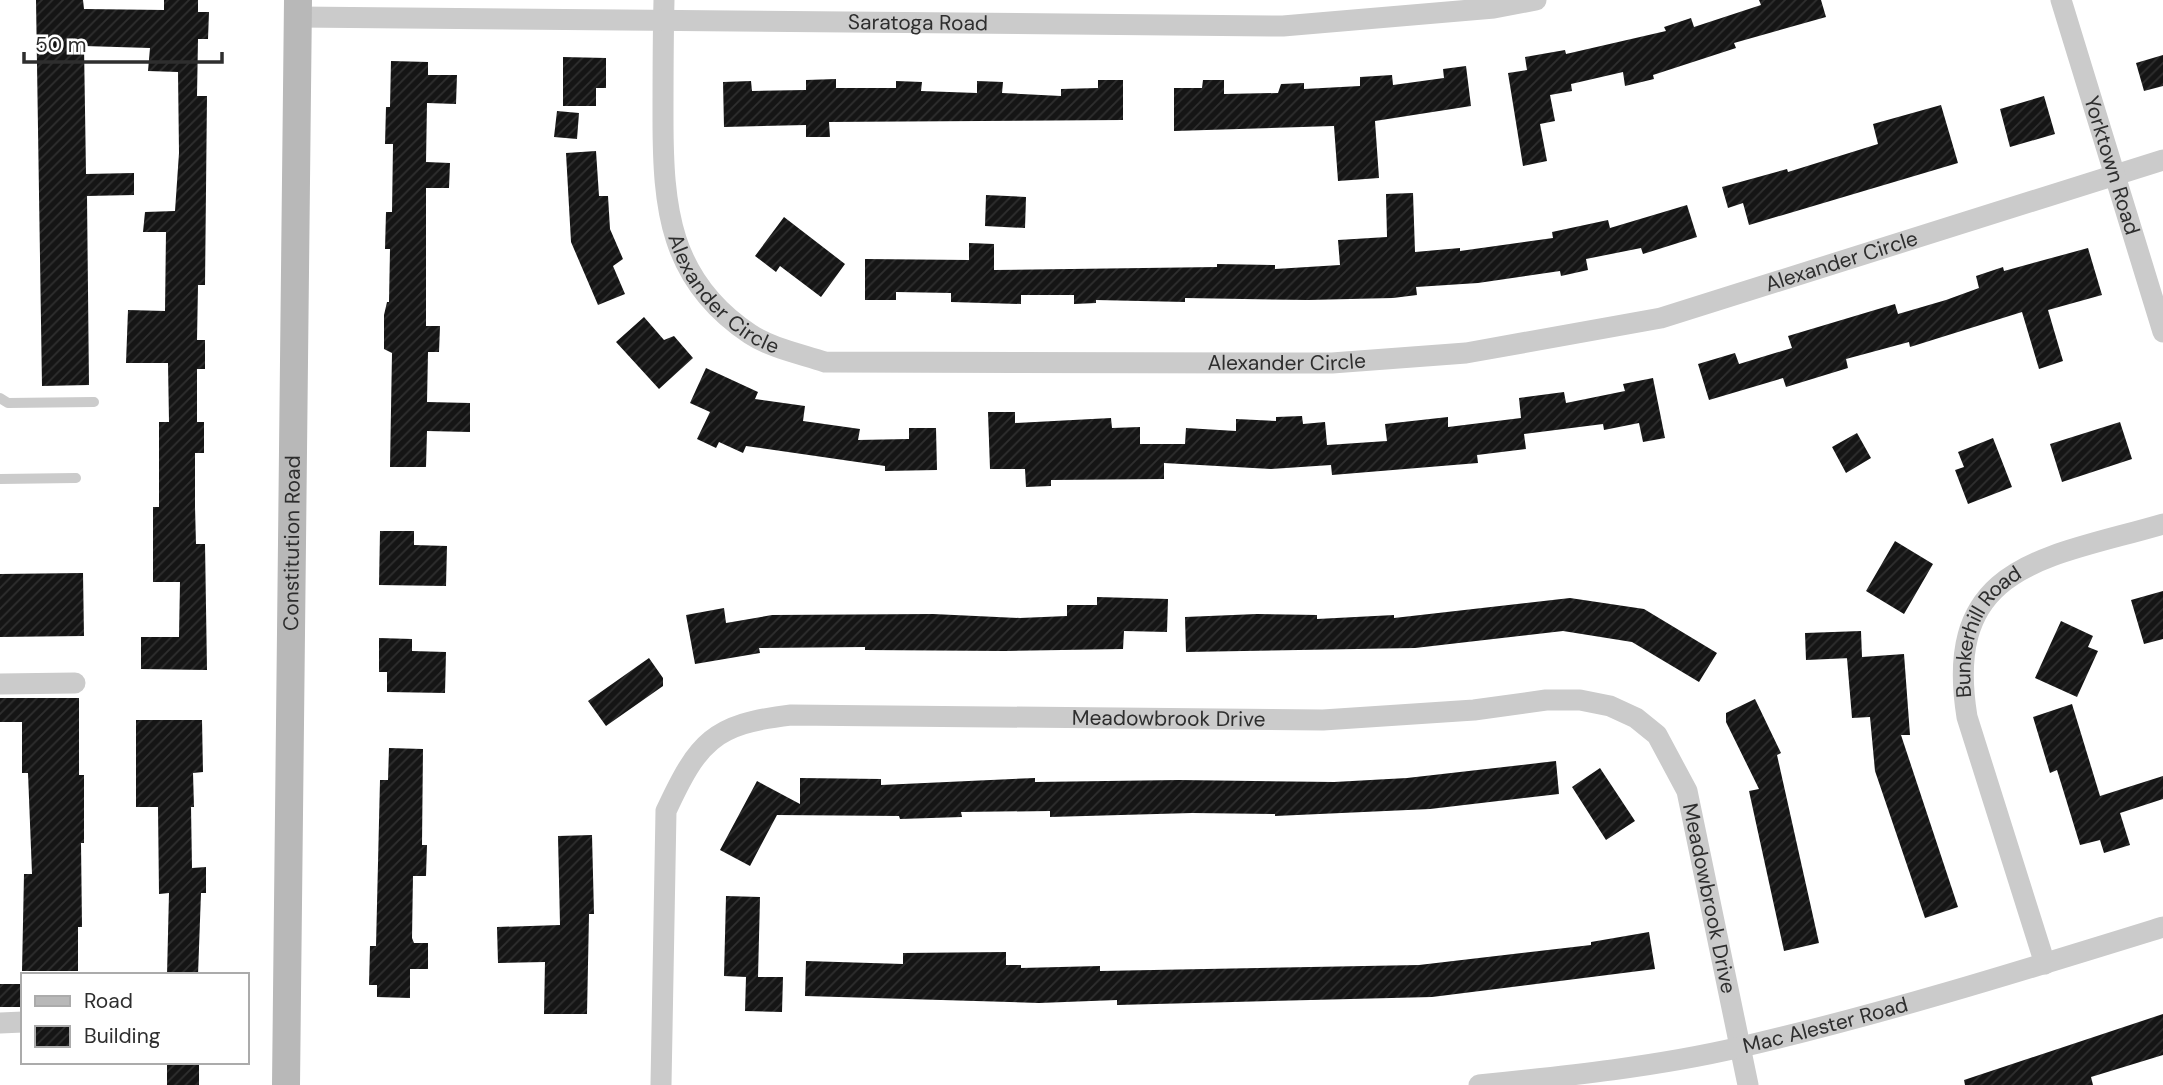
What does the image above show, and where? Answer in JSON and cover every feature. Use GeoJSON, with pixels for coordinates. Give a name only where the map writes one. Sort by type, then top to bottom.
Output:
{"type":"FeatureCollection","features":[{"type":"Feature","properties":{"kind":"street","name":"Saratoga Road"},"geometry":{"type":"LineString","coordinates":[[298,8],[663,10],[1283,26],[1382,20],[1494,8],[1536,0]]}},
{"type":"Feature","properties":{"kind":"street","name":"Yorktown Road"},"geometry":{"type":"LineString","coordinates":[[2061,0],[2163,332]]}},
{"type":"Feature","properties":{"kind":"street","name":"Constitution Road"},"geometry":{"type":"LineString","coordinates":[[286,1085],[298,8]]}},
{"type":"Feature","properties":{"kind":"street","name":"Alexander Circle"},"geometry":{"type":"LineString","coordinates":[[663,10],[663,178],[668,220],[681,258],[702,291],[751,335],[825,362],[1332,363],[1466,353],[1661,318],[2163,160]]}},
{"type":"Feature","properties":{"kind":"street","name":"Bunkerhill Road"},"geometry":{"type":"LineString","coordinates":[[2045,964],[1967,717],[1961,680],[1967,641],[1977,610],[1995,588],[2017,571],[2039,561],[2163,524]]}},
{"type":"Feature","properties":{"kind":"street"},"geometry":{"type":"LineString","coordinates":[[0,684],[75,683]]}},
{"type":"Feature","properties":{"kind":"street","name":"Meadowbrook Drive"},"geometry":{"type":"LineString","coordinates":[[661,1085],[666,811],[683,775],[701,747],[727,728],[754,719],[790,715],[1323,720],[1474,710],[1546,700],[1580,701],[1610,706],[1636,718],[1657,735],[1688,791],[1748,1085]]}},
{"type":"Feature","properties":{"kind":"street","name":"Mac Alester Road"},"geometry":{"type":"LineString","coordinates":[[1479,1085],[1654,1063],[1740,1047],[2045,964],[2163,927]]}},
{"type":"Feature","properties":{"kind":"street"},"geometry":{"type":"LineString","coordinates":[[0,1023],[21,1022]]}},
{"type":"Feature","properties":{"kind":"lane"},"geometry":{"type":"LineString","coordinates":[[0,398],[8,403],[94,402]]}},
{"type":"Feature","properties":{"kind":"lane"},"geometry":{"type":"LineString","coordinates":[[0,479],[76,478]]}},
{"type":"Feature","properties":{"kind":"building"},"geometry":{"type":"Polygon","coordinates":[[[36,0],[83,0],[84,9],[164,10],[164,0],[198,0],[198,12],[209,12],[208,39],[198,39],[197,96],[207,96],[205,285],[198,285],[197,340],[205,340],[205,369],[197,369],[197,422],[204,422],[204,453],[195,453],[196,544],[205,544],[207,670],[141,669],[141,637],[179,637],[180,582],[153,582],[153,507],[159,507],[159,422],[169,422],[168,363],[126,363],[128,310],[165,311],[166,232],[143,232],[145,212],[175,211],[179,153],[178,72],[148,71],[150,48],[84,46],[86,174],[134,173],[134,195],[87,196],[89,385],[42,386],[36,0]]]}},
{"type":"Feature","properties":{"kind":"building"},"geometry":{"type":"Polygon","coordinates":[[[1759,0],[1821,0],[1826,17],[1734,43],[1736,48],[1653,75],[1654,79],[1625,86],[1623,72],[1571,84],[1572,91],[1550,95],[1555,121],[1540,124],[1547,161],[1523,166],[1508,73],[1527,70],[1525,57],[1565,50],[1566,54],[1666,31],[1664,27],[1691,18],[1694,27],[1761,5],[1759,0]]]}},
{"type":"Feature","properties":{"kind":"building"},"geometry":{"type":"Polygon","coordinates":[[[2163,55],[2163,86],[2144,91],[2136,63],[2163,55]]]}},
{"type":"Feature","properties":{"kind":"building"},"geometry":{"type":"Polygon","coordinates":[[[563,57],[606,58],[606,88],[596,88],[596,106],[563,106],[563,57]]]}},
{"type":"Feature","properties":{"kind":"building"},"geometry":{"type":"Polygon","coordinates":[[[391,61],[428,62],[428,75],[457,75],[456,104],[427,103],[426,162],[450,163],[449,188],[426,188],[426,326],[440,326],[439,352],[428,352],[427,402],[470,403],[470,432],[427,431],[426,467],[390,467],[392,353],[384,349],[384,315],[389,302],[390,249],[385,249],[386,212],[392,212],[393,144],[385,144],[386,107],[390,107],[391,61]]]}},
{"type":"Feature","properties":{"kind":"building"},"geometry":{"type":"Polygon","coordinates":[[[1466,66],[1471,106],[1375,121],[1379,178],[1338,181],[1334,126],[1174,131],[1174,88],[1202,88],[1203,80],[1224,80],[1224,94],[1278,93],[1281,84],[1304,83],[1304,89],[1360,86],[1360,77],[1392,75],[1393,85],[1444,78],[1443,69],[1466,66]]]}},
{"type":"Feature","properties":{"kind":"building"},"geometry":{"type":"Polygon","coordinates":[[[836,79],[836,88],[896,88],[896,81],[922,82],[921,91],[977,93],[977,81],[1003,82],[1002,93],[1061,96],[1061,89],[1098,88],[1098,80],[1123,80],[1123,120],[829,122],[830,137],[806,137],[806,125],[724,127],[723,82],[751,81],[752,91],[806,90],[806,80],[836,79]]]}},
{"type":"Feature","properties":{"kind":"building"},"geometry":{"type":"Polygon","coordinates":[[[2044,96],[2055,134],[2010,147],[2000,109],[2044,96]]]}},
{"type":"Feature","properties":{"kind":"building"},"geometry":{"type":"Polygon","coordinates":[[[1941,105],[1958,163],[1749,225],[1743,203],[1728,208],[1722,187],[1787,169],[1788,172],[1878,144],[1873,124],[1941,105]]]}},
{"type":"Feature","properties":{"kind":"building"},"geometry":{"type":"Polygon","coordinates":[[[557,111],[579,113],[577,139],[554,137],[557,111]]]}},
{"type":"Feature","properties":{"kind":"building"},"geometry":{"type":"Polygon","coordinates":[[[596,151],[599,196],[608,196],[610,229],[623,259],[613,266],[625,294],[598,305],[571,242],[566,153],[596,151]]]}},
{"type":"Feature","properties":{"kind":"building"},"geometry":{"type":"Polygon","coordinates":[[[1413,193],[1415,252],[1460,248],[1460,251],[1553,238],[1552,232],[1608,220],[1610,228],[1687,205],[1697,237],[1643,254],[1641,248],[1586,259],[1588,270],[1561,276],[1560,271],[1478,283],[1416,287],[1417,295],[1393,298],[1185,298],[1185,302],[1096,300],[1096,303],[1074,304],[1074,295],[1021,295],[1021,304],[951,302],[951,293],[896,292],[896,300],[865,300],[865,259],[969,260],[969,243],[994,244],[994,270],[1217,267],[1217,264],[1275,265],[1275,269],[1340,265],[1338,240],[1387,237],[1386,194],[1413,193]]]}},
{"type":"Feature","properties":{"kind":"building"},"geometry":{"type":"Polygon","coordinates":[[[986,195],[1026,197],[1025,228],[985,226],[986,195]]]}},
{"type":"Feature","properties":{"kind":"building"},"geometry":{"type":"Polygon","coordinates":[[[784,217],[845,264],[821,297],[780,266],[776,272],[755,256],[784,217]]]}},
{"type":"Feature","properties":{"kind":"building"},"geometry":{"type":"Polygon","coordinates":[[[2088,248],[2102,295],[2048,310],[2063,361],[2039,369],[2022,312],[1910,347],[1909,342],[1846,359],[1848,368],[1786,387],[1783,378],[1709,400],[1698,364],[1735,353],[1739,364],[1792,348],[1788,336],[1895,304],[1898,314],[1946,300],[1979,288],[1976,276],[2003,267],[2004,271],[2088,248]]]}},
{"type":"Feature","properties":{"kind":"building"},"geometry":{"type":"Polygon","coordinates":[[[644,317],[664,340],[674,336],[693,358],[659,389],[616,342],[644,317]]]}},
{"type":"Feature","properties":{"kind":"building"},"geometry":{"type":"Polygon","coordinates":[[[706,368],[758,392],[755,399],[805,406],[803,421],[860,429],[858,440],[909,439],[909,428],[936,428],[937,470],[885,471],[885,466],[746,446],[743,453],[719,442],[716,448],[697,439],[710,412],[690,403],[706,368]]]}},
{"type":"Feature","properties":{"kind":"building"},"geometry":{"type":"Polygon","coordinates":[[[1653,378],[1665,438],[1643,442],[1639,423],[1604,430],[1603,424],[1524,434],[1526,449],[1477,455],[1478,463],[1332,475],[1331,465],[1271,469],[1164,463],[1164,479],[1051,480],[1051,486],[1026,487],[1025,469],[990,469],[988,412],[1015,412],[1015,423],[1111,418],[1112,428],[1140,427],[1140,444],[1185,444],[1186,428],[1236,431],[1236,419],[1276,421],[1276,417],[1302,416],[1303,424],[1325,422],[1327,445],[1387,441],[1385,424],[1448,417],[1448,427],[1521,418],[1519,398],[1564,392],[1566,403],[1625,391],[1623,384],[1653,378]]]}},
{"type":"Feature","properties":{"kind":"building"},"geometry":{"type":"Polygon","coordinates":[[[2120,422],[2132,459],[2062,482],[2050,444],[2120,422]]]}},
{"type":"Feature","properties":{"kind":"building"},"geometry":{"type":"Polygon","coordinates":[[[1857,433],[1871,458],[1846,473],[1832,447],[1857,433]]]}},
{"type":"Feature","properties":{"kind":"building"},"geometry":{"type":"Polygon","coordinates":[[[1993,438],[2012,487],[1968,504],[1955,470],[1964,467],[1958,452],[1993,438]]]}},
{"type":"Feature","properties":{"kind":"building"},"geometry":{"type":"Polygon","coordinates":[[[380,531],[414,531],[414,545],[447,546],[446,586],[379,585],[380,531]]]}},
{"type":"Feature","properties":{"kind":"building"},"geometry":{"type":"Polygon","coordinates":[[[1895,541],[1933,564],[1904,614],[1866,591],[1895,541]]]}},
{"type":"Feature","properties":{"kind":"building"},"geometry":{"type":"Polygon","coordinates":[[[83,573],[84,636],[0,637],[0,574],[83,573]]]}},
{"type":"Feature","properties":{"kind":"building"},"geometry":{"type":"Polygon","coordinates":[[[2163,591],[2163,639],[2144,644],[2131,600],[2163,591]]]}},
{"type":"Feature","properties":{"kind":"building"},"geometry":{"type":"Polygon","coordinates":[[[1097,597],[1168,599],[1167,632],[1124,631],[1123,649],[1005,651],[865,650],[865,647],[759,648],[760,653],[695,664],[686,615],[724,608],[726,623],[772,615],[933,614],[1020,618],[1067,616],[1067,605],[1097,605],[1097,597]]]}},
{"type":"Feature","properties":{"kind":"building"},"geometry":{"type":"Polygon","coordinates":[[[1570,598],[1644,609],[1717,653],[1699,682],[1632,642],[1563,631],[1415,648],[1186,652],[1185,617],[1257,614],[1317,615],[1317,619],[1394,615],[1394,618],[1570,598]]]}},
{"type":"Feature","properties":{"kind":"building"},"geometry":{"type":"Polygon","coordinates":[[[2061,621],[2093,636],[2088,647],[2098,651],[2077,697],[2035,678],[2061,621]]]}},
{"type":"Feature","properties":{"kind":"building"},"geometry":{"type":"Polygon","coordinates":[[[1861,631],[1862,657],[1904,654],[1910,735],[1901,735],[1958,907],[1925,918],[1875,771],[1870,717],[1852,718],[1847,658],[1806,660],[1805,633],[1861,631]]]}},
{"type":"Feature","properties":{"kind":"building"},"geometry":{"type":"Polygon","coordinates":[[[379,638],[412,639],[412,651],[446,652],[445,693],[387,692],[387,672],[379,672],[379,638]]]}},
{"type":"Feature","properties":{"kind":"building"},"geometry":{"type":"Polygon","coordinates":[[[649,658],[663,678],[663,686],[606,726],[588,701],[649,658]]]}},
{"type":"Feature","properties":{"kind":"building"},"geometry":{"type":"Polygon","coordinates":[[[0,698],[79,698],[79,775],[84,775],[84,843],[81,843],[82,927],[78,927],[78,971],[22,971],[24,874],[32,874],[28,773],[22,773],[22,722],[0,722],[0,698]]]}},
{"type":"Feature","properties":{"kind":"building"},"geometry":{"type":"Polygon","coordinates":[[[1755,699],[1781,753],[1777,755],[1819,943],[1784,951],[1749,791],[1759,789],[1726,722],[1726,713],[1755,699]]]}},
{"type":"Feature","properties":{"kind":"building"},"geometry":{"type":"Polygon","coordinates":[[[2072,704],[2100,796],[2163,776],[2163,799],[2120,813],[2130,845],[2104,853],[2100,840],[2080,845],[2057,770],[2050,773],[2033,717],[2072,704]]]}},
{"type":"Feature","properties":{"kind":"building"},"geometry":{"type":"Polygon","coordinates":[[[136,720],[202,720],[203,772],[193,773],[194,807],[191,807],[192,868],[206,867],[206,893],[201,893],[198,973],[167,973],[169,893],[159,894],[158,807],[136,807],[136,720]]]}},
{"type":"Feature","properties":{"kind":"building"},"geometry":{"type":"Polygon","coordinates":[[[389,748],[423,749],[422,845],[427,845],[426,876],[413,876],[412,938],[414,943],[428,943],[428,969],[410,969],[410,998],[377,997],[377,985],[369,985],[370,946],[376,946],[380,780],[388,780],[389,748]]]}},
{"type":"Feature","properties":{"kind":"building"},"geometry":{"type":"Polygon","coordinates":[[[1556,761],[1559,794],[1430,809],[1275,816],[1192,813],[1050,817],[1050,811],[961,812],[962,817],[900,819],[899,816],[777,815],[750,866],[720,850],[757,781],[800,804],[800,778],[881,779],[881,785],[1035,778],[1035,782],[1334,782],[1407,778],[1556,761]]]}},
{"type":"Feature","properties":{"kind":"building"},"geometry":{"type":"Polygon","coordinates":[[[1600,768],[1635,821],[1606,840],[1572,787],[1600,768]]]}},
{"type":"Feature","properties":{"kind":"building"},"geometry":{"type":"Polygon","coordinates":[[[592,835],[594,914],[589,914],[587,1014],[544,1014],[545,962],[498,963],[497,927],[560,925],[558,836],[592,835]]]}},
{"type":"Feature","properties":{"kind":"building"},"geometry":{"type":"Polygon","coordinates":[[[726,896],[760,897],[758,977],[783,977],[782,1012],[745,1011],[746,977],[724,976],[726,896]]]}},
{"type":"Feature","properties":{"kind":"building"},"geometry":{"type":"Polygon","coordinates":[[[1649,932],[1655,969],[1432,997],[1117,1005],[1117,1000],[1039,1003],[805,996],[806,961],[903,964],[903,953],[1006,952],[1006,965],[1021,965],[1021,968],[1100,966],[1100,971],[1419,965],[1591,945],[1591,942],[1649,932]]]}},
{"type":"Feature","properties":{"kind":"building"},"geometry":{"type":"Polygon","coordinates":[[[0,984],[21,984],[21,1007],[0,1007],[0,984]]]}},
{"type":"Feature","properties":{"kind":"building"},"geometry":{"type":"Polygon","coordinates":[[[2163,1014],[2163,1055],[2091,1077],[2093,1085],[1965,1085],[1964,1080],[2163,1014]]]}},
{"type":"Feature","properties":{"kind":"building"},"geometry":{"type":"Polygon","coordinates":[[[167,1064],[199,1064],[199,1085],[167,1085],[167,1064]]]}}]}
